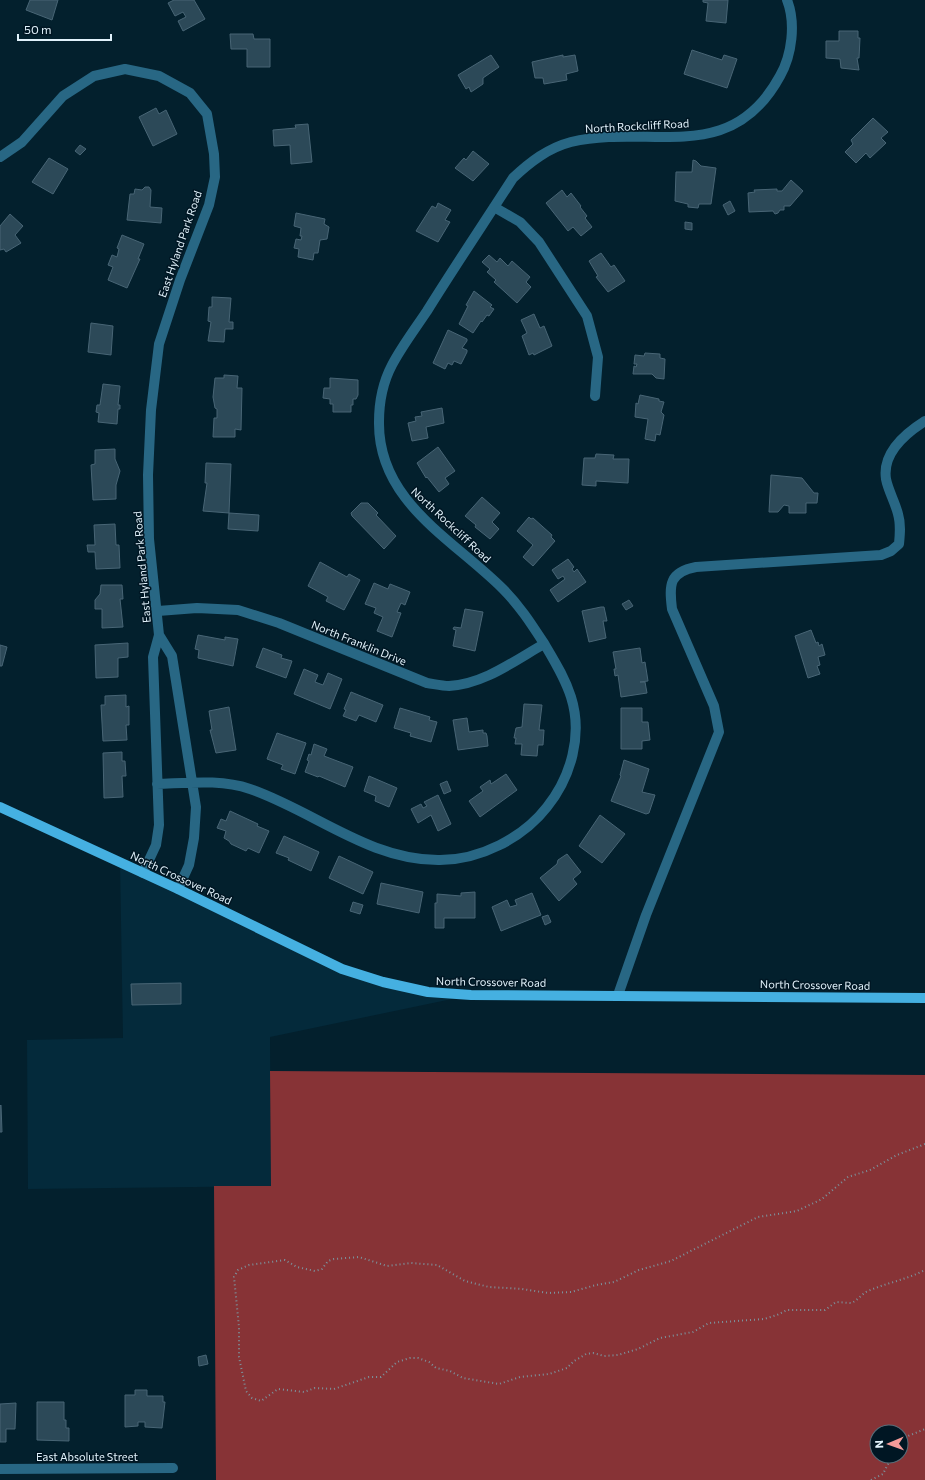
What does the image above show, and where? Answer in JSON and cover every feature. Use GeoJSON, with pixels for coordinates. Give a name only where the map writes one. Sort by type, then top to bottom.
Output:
{"type":"FeatureCollection","features":[{"type":"Feature","properties":{"kind":"main road","name":"North Crossover Road"},"geometry":{"type":"LineString","coordinates":[[0,807],[178,889],[342,969],[383,982],[428,992],[470,995],[925,998]]}},
{"type":"Feature","properties":{"kind":"street","name":"North Rockcliff Road"},"geometry":{"type":"LineString","coordinates":[[157,784],[222,782],[250,789],[303,812],[375,848],[394,855],[417,859],[443,860],[464,858],[483,852],[505,842],[533,823],[557,793],[566,778],[576,741],[572,698],[560,670],[525,613],[503,589],[420,515],[402,496],[388,472],[382,450],[378,423],[382,391],[392,365],[513,178],[529,163],[549,150],[571,142],[593,139],[691,136],[718,132],[740,122],[758,106],[774,87],[785,67],[791,38],[791,10],[787,0]]}},
{"type":"Feature","properties":{"kind":"street","name":"East Hyland Park Road"},"geometry":{"type":"LineString","coordinates":[[0,157],[6,155],[22,142],[63,96],[94,76],[125,69],[159,76],[190,93],[207,114],[214,154],[215,177],[209,205],[180,280],[159,344],[151,410],[148,475],[149,539],[158,611],[159,635],[153,657],[159,825],[156,845],[143,873]]}},
{"type":"Feature","properties":{"kind":"street"},"geometry":{"type":"LineString","coordinates":[[494,207],[520,222],[539,242],[587,316],[598,357],[595,396]]}},
{"type":"Feature","properties":{"kind":"street"},"geometry":{"type":"LineString","coordinates":[[618,995],[646,915],[719,732],[714,706],[672,609],[670,593],[672,582],[676,574],[685,569],[696,567],[881,555],[891,551],[899,544],[900,530],[898,515],[886,479],[886,468],[890,454],[898,442],[913,428],[925,421]]}},
{"type":"Feature","properties":{"kind":"street","name":"North Franklin Drive"},"geometry":{"type":"LineString","coordinates":[[158,611],[197,608],[238,610],[279,624],[427,683],[447,686],[466,684],[486,677],[544,644]]}},
{"type":"Feature","properties":{"kind":"street","name":"East Hyland Park Road"},"geometry":{"type":"LineString","coordinates":[[159,635],[172,656],[196,807],[194,838],[189,864],[178,889]]}},
{"type":"Feature","properties":{"kind":"street","name":"East Absolute Street"},"geometry":{"type":"LineString","coordinates":[[0,1469],[173,1468]]}},
{"type":"Feature","properties":{"kind":"path"},"geometry":{"type":"LineString","coordinates":[[925,1144],[897,1155],[870,1170],[848,1177],[822,1199],[798,1211],[758,1217],[671,1261],[639,1270],[614,1282],[596,1284],[570,1292],[548,1293],[522,1289],[489,1287],[465,1281],[437,1265],[410,1263],[387,1266],[359,1257],[334,1259],[328,1261],[322,1269],[315,1271],[297,1267],[285,1260],[249,1265],[238,1270],[234,1277],[239,1327],[239,1357],[246,1391],[252,1398],[258,1401],[264,1400],[278,1389],[304,1392],[315,1388],[334,1389],[369,1377],[380,1377],[397,1362],[410,1358],[425,1360],[436,1368],[450,1371],[463,1378],[499,1384],[520,1377],[549,1374],[567,1368],[574,1361],[586,1354],[593,1353],[604,1356],[618,1355],[638,1349],[660,1338],[693,1332],[709,1323],[764,1319],[777,1316],[787,1310],[825,1310],[836,1302],[851,1303],[866,1293],[893,1281],[913,1276],[925,1270]]}},
{"type":"Feature","properties":{"kind":"path"},"geometry":{"type":"LineString","coordinates":[[909,1436],[925,1429]]}},
{"type":"Feature","properties":{"kind":"path"},"geometry":{"type":"LineString","coordinates":[[871,1480],[884,1474],[888,1464]]}},
{"type":"Feature","properties":{"kind":"shaded area"},"geometry":{"type":"Polygon","coordinates":[[[120,862],[383,982],[471,995],[270,1037],[271,1186],[28,1189],[27,1040],[123,1038],[120,862]]]}},
{"type":"Feature","properties":{"kind":"shaded area"},"geometry":{"type":"Polygon","coordinates":[[[270,1071],[925,1075],[925,1480],[216,1480],[214,1186],[271,1186],[270,1071]]]}},
{"type":"Feature","properties":{"kind":"building"},"geometry":{"type":"Polygon","coordinates":[[[30,0],[58,0],[52,20],[26,10],[30,0]]]}},
{"type":"Feature","properties":{"kind":"building"},"geometry":{"type":"Polygon","coordinates":[[[174,0],[194,0],[205,19],[183,31],[178,21],[186,17],[183,12],[175,16],[168,3],[174,0]]]}},
{"type":"Feature","properties":{"kind":"building"},"geometry":{"type":"Polygon","coordinates":[[[703,0],[728,0],[726,23],[706,21],[708,3],[703,2],[703,0]]]}},
{"type":"Feature","properties":{"kind":"building"},"geometry":{"type":"Polygon","coordinates":[[[839,31],[858,31],[858,38],[860,38],[859,58],[857,58],[859,70],[841,68],[840,59],[826,58],[826,41],[839,41],[839,31]]]}},
{"type":"Feature","properties":{"kind":"building"},"geometry":{"type":"Polygon","coordinates":[[[230,34],[253,34],[254,39],[270,39],[270,67],[247,67],[247,49],[231,49],[230,34]]]}},
{"type":"Feature","properties":{"kind":"building"},"geometry":{"type":"Polygon","coordinates":[[[692,50],[722,60],[724,55],[737,59],[727,88],[684,74],[692,50]]]}},
{"type":"Feature","properties":{"kind":"building"},"geometry":{"type":"Polygon","coordinates":[[[491,55],[499,67],[483,78],[483,84],[471,92],[469,87],[466,89],[458,75],[491,55]]]}},
{"type":"Feature","properties":{"kind":"building"},"geometry":{"type":"Polygon","coordinates":[[[563,55],[563,57],[575,55],[578,71],[566,74],[567,80],[544,84],[543,78],[535,78],[532,62],[563,55]]]}},
{"type":"Feature","properties":{"kind":"building"},"geometry":{"type":"Polygon","coordinates":[[[156,108],[159,114],[166,110],[177,134],[153,146],[139,117],[156,108]]]}},
{"type":"Feature","properties":{"kind":"building"},"geometry":{"type":"Polygon","coordinates":[[[873,118],[888,132],[881,138],[886,143],[870,158],[866,153],[856,163],[845,152],[853,144],[851,140],[873,118]]]}},
{"type":"Feature","properties":{"kind":"building"},"geometry":{"type":"Polygon","coordinates":[[[308,124],[312,162],[291,164],[290,145],[274,146],[273,130],[296,128],[295,125],[308,124]]]}},
{"type":"Feature","properties":{"kind":"building"},"geometry":{"type":"Polygon","coordinates":[[[80,145],[86,149],[80,155],[75,151],[80,145]]]}},
{"type":"Feature","properties":{"kind":"building"},"geometry":{"type":"Polygon","coordinates":[[[473,151],[489,164],[473,181],[455,168],[464,158],[466,160],[473,151]]]}},
{"type":"Feature","properties":{"kind":"building"},"geometry":{"type":"Polygon","coordinates":[[[49,158],[68,169],[53,194],[32,182],[49,158]]]}},
{"type":"Feature","properties":{"kind":"building"},"geometry":{"type":"Polygon","coordinates":[[[693,160],[701,166],[716,168],[711,204],[699,204],[698,208],[688,207],[688,204],[675,201],[676,172],[692,172],[693,160]]]}},
{"type":"Feature","properties":{"kind":"building"},"geometry":{"type":"Polygon","coordinates":[[[791,180],[803,191],[790,206],[784,206],[784,210],[780,210],[775,214],[773,211],[749,212],[748,193],[755,192],[754,190],[777,189],[777,191],[782,191],[791,180]]]}},
{"type":"Feature","properties":{"kind":"building"},"geometry":{"type":"Polygon","coordinates":[[[145,187],[149,187],[151,190],[150,207],[162,208],[161,223],[127,220],[130,194],[134,194],[135,189],[142,190],[145,187]]]}},
{"type":"Feature","properties":{"kind":"building"},"geometry":{"type":"Polygon","coordinates":[[[562,190],[567,197],[571,193],[581,206],[580,207],[587,216],[585,218],[592,227],[581,236],[573,227],[568,231],[546,203],[562,190]]]}},
{"type":"Feature","properties":{"kind":"building"},"geometry":{"type":"Polygon","coordinates":[[[730,201],[735,211],[728,215],[723,205],[730,201]]]}},
{"type":"Feature","properties":{"kind":"building"},"geometry":{"type":"Polygon","coordinates":[[[438,203],[451,210],[445,220],[450,222],[438,242],[416,231],[432,206],[436,208],[438,203]]]}},
{"type":"Feature","properties":{"kind":"building"},"geometry":{"type":"Polygon","coordinates":[[[296,213],[325,219],[324,224],[329,227],[327,239],[320,240],[318,253],[314,253],[313,260],[298,257],[299,249],[294,248],[296,239],[301,240],[302,236],[300,236],[301,228],[294,226],[296,213]]]}},
{"type":"Feature","properties":{"kind":"building"},"geometry":{"type":"Polygon","coordinates":[[[10,214],[23,226],[15,235],[21,243],[6,252],[4,249],[0,250],[0,226],[10,214]]]}},
{"type":"Feature","properties":{"kind":"building"},"geometry":{"type":"Polygon","coordinates":[[[685,222],[692,223],[692,230],[685,229],[685,222]]]}},
{"type":"Feature","properties":{"kind":"building"},"geometry":{"type":"Polygon","coordinates":[[[122,235],[144,244],[138,259],[140,259],[127,288],[108,280],[113,267],[108,265],[112,255],[117,257],[119,249],[117,248],[122,235]]]}},
{"type":"Feature","properties":{"kind":"building"},"geometry":{"type":"Polygon","coordinates":[[[601,253],[611,267],[614,265],[625,281],[608,292],[596,277],[598,276],[589,261],[601,253]]]}},
{"type":"Feature","properties":{"kind":"building"},"geometry":{"type":"Polygon","coordinates":[[[489,255],[497,262],[500,258],[508,266],[512,261],[530,277],[526,282],[531,287],[517,303],[494,282],[496,280],[487,272],[490,269],[482,262],[489,255]]]}},
{"type":"Feature","properties":{"kind":"building"},"geometry":{"type":"Polygon","coordinates":[[[474,291],[492,305],[490,307],[494,309],[489,316],[487,315],[482,322],[481,321],[473,333],[459,324],[468,306],[466,305],[474,291]]]}},
{"type":"Feature","properties":{"kind":"building"},"geometry":{"type":"Polygon","coordinates":[[[212,297],[231,298],[229,322],[233,322],[233,329],[225,329],[224,342],[208,341],[211,322],[208,321],[209,307],[212,307],[212,297]]]}},
{"type":"Feature","properties":{"kind":"building"},"geometry":{"type":"Polygon","coordinates":[[[534,314],[540,328],[544,326],[552,346],[534,355],[533,353],[529,355],[522,336],[527,333],[521,320],[534,314]]]}},
{"type":"Feature","properties":{"kind":"building"},"geometry":{"type":"Polygon","coordinates":[[[91,323],[113,326],[111,355],[88,352],[91,323]]]}},
{"type":"Feature","properties":{"kind":"building"},"geometry":{"type":"Polygon","coordinates":[[[448,330],[467,339],[462,348],[467,350],[467,352],[461,364],[454,361],[452,365],[448,363],[445,369],[433,363],[448,330]]]}},
{"type":"Feature","properties":{"kind":"building"},"geometry":{"type":"Polygon","coordinates":[[[645,353],[660,354],[660,358],[665,359],[664,379],[656,378],[652,374],[633,374],[634,366],[636,367],[637,364],[634,364],[635,355],[644,356],[645,353]]]}},
{"type":"Feature","properties":{"kind":"building"},"geometry":{"type":"Polygon","coordinates":[[[224,375],[238,376],[237,388],[242,388],[241,430],[235,429],[235,437],[213,437],[214,418],[217,418],[217,409],[215,408],[213,397],[215,378],[224,378],[224,375]]]}},
{"type":"Feature","properties":{"kind":"building"},"geometry":{"type":"Polygon","coordinates":[[[330,378],[358,380],[358,395],[356,399],[353,399],[351,412],[333,412],[333,404],[330,404],[330,399],[323,398],[324,388],[330,388],[330,378]]]}},
{"type":"Feature","properties":{"kind":"building"},"geometry":{"type":"Polygon","coordinates":[[[103,384],[120,386],[118,405],[120,405],[120,409],[118,409],[117,424],[98,422],[99,413],[96,412],[97,405],[100,405],[103,384]]]}},
{"type":"Feature","properties":{"kind":"building"},"geometry":{"type":"Polygon","coordinates":[[[640,395],[659,399],[659,401],[664,402],[661,412],[664,415],[660,435],[656,434],[655,441],[645,439],[648,419],[635,417],[636,403],[638,404],[640,395]]]}},
{"type":"Feature","properties":{"kind":"building"},"geometry":{"type":"Polygon","coordinates":[[[442,408],[444,423],[426,427],[428,438],[412,441],[408,423],[416,421],[415,417],[422,416],[421,412],[442,408]]]}},
{"type":"Feature","properties":{"kind":"building"},"geometry":{"type":"Polygon","coordinates":[[[438,447],[455,471],[445,478],[449,484],[439,492],[427,477],[426,478],[417,463],[438,447]]]}},
{"type":"Feature","properties":{"kind":"building"},"geometry":{"type":"Polygon","coordinates":[[[115,449],[115,459],[120,471],[116,485],[116,499],[93,500],[91,465],[95,464],[95,450],[115,449]]]}},
{"type":"Feature","properties":{"kind":"building"},"geometry":{"type":"Polygon","coordinates":[[[596,454],[614,455],[613,459],[629,459],[628,483],[596,481],[596,486],[582,485],[584,458],[595,458],[596,454]]]}},
{"type":"Feature","properties":{"kind":"building"},"geometry":{"type":"Polygon","coordinates":[[[206,463],[231,464],[229,513],[203,511],[207,483],[205,483],[206,463]]]}},
{"type":"Feature","properties":{"kind":"building"},"geometry":{"type":"Polygon","coordinates":[[[771,475],[802,478],[814,493],[818,493],[817,503],[806,503],[806,513],[789,513],[789,506],[784,505],[778,512],[769,512],[771,475]]]}},
{"type":"Feature","properties":{"kind":"building"},"geometry":{"type":"Polygon","coordinates":[[[482,497],[500,513],[492,522],[499,529],[490,539],[475,527],[476,525],[465,516],[482,497]]]}},
{"type":"Feature","properties":{"kind":"building"},"geometry":{"type":"Polygon","coordinates":[[[361,503],[368,503],[378,513],[376,515],[396,536],[384,549],[352,516],[351,513],[361,503]]]}},
{"type":"Feature","properties":{"kind":"building"},"geometry":{"type":"Polygon","coordinates":[[[229,513],[259,515],[258,531],[228,529],[229,513]]]}},
{"type":"Feature","properties":{"kind":"building"},"geometry":{"type":"Polygon","coordinates":[[[529,517],[531,519],[533,518],[552,535],[551,537],[555,541],[533,566],[523,557],[533,545],[517,531],[529,517]]]}},
{"type":"Feature","properties":{"kind":"building"},"geometry":{"type":"Polygon","coordinates":[[[115,524],[116,545],[119,545],[120,568],[96,569],[95,552],[88,552],[87,545],[95,545],[94,525],[115,524]]]}},
{"type":"Feature","properties":{"kind":"building"},"geometry":{"type":"Polygon","coordinates":[[[568,559],[574,567],[572,569],[574,572],[577,569],[586,582],[558,602],[550,590],[565,579],[563,576],[558,579],[552,570],[568,559]]]}},
{"type":"Feature","properties":{"kind":"building"},"geometry":{"type":"Polygon","coordinates":[[[320,562],[347,577],[349,574],[360,580],[344,610],[326,601],[328,597],[308,586],[320,562]]]}},
{"type":"Feature","properties":{"kind":"building"},"geometry":{"type":"Polygon","coordinates":[[[374,583],[388,589],[390,584],[410,592],[405,605],[401,603],[397,612],[401,613],[392,637],[377,631],[383,617],[374,613],[376,608],[365,604],[374,583]]]}},
{"type":"Feature","properties":{"kind":"building"},"geometry":{"type":"Polygon","coordinates":[[[101,585],[122,585],[123,599],[120,599],[123,627],[102,628],[102,609],[95,609],[95,600],[100,594],[101,585]]]}},
{"type":"Feature","properties":{"kind":"building"},"geometry":{"type":"Polygon","coordinates":[[[629,600],[633,606],[626,610],[622,604],[629,600]]]}},
{"type":"Feature","properties":{"kind":"building"},"geometry":{"type":"Polygon","coordinates":[[[604,607],[607,621],[603,621],[606,638],[589,642],[582,611],[604,607]]]}},
{"type":"Feature","properties":{"kind":"building"},"geometry":{"type":"Polygon","coordinates":[[[465,609],[483,612],[475,651],[453,646],[456,630],[453,629],[454,627],[461,628],[465,609]]]}},
{"type":"Feature","properties":{"kind":"building"},"geometry":{"type":"Polygon","coordinates":[[[811,630],[816,643],[818,642],[819,646],[822,644],[825,655],[818,657],[820,665],[817,666],[820,674],[808,678],[795,636],[811,630]]]}},
{"type":"Feature","properties":{"kind":"building"},"geometry":{"type":"Polygon","coordinates":[[[198,635],[225,640],[225,637],[238,639],[233,666],[198,658],[199,650],[195,649],[198,635]]]}},
{"type":"Feature","properties":{"kind":"building"},"geometry":{"type":"Polygon","coordinates":[[[128,643],[128,657],[118,658],[118,677],[96,678],[95,645],[128,643]]]}},
{"type":"Feature","properties":{"kind":"building"},"geometry":{"type":"Polygon","coordinates":[[[0,645],[7,647],[2,666],[0,666],[0,645]]]}},
{"type":"Feature","properties":{"kind":"building"},"geometry":{"type":"Polygon","coordinates":[[[263,648],[282,655],[281,658],[292,661],[286,678],[256,667],[263,648]]]}},
{"type":"Feature","properties":{"kind":"building"},"geometry":{"type":"Polygon","coordinates":[[[640,648],[642,663],[645,662],[648,681],[640,682],[645,682],[647,693],[621,697],[618,675],[615,676],[614,669],[616,669],[613,652],[640,648]]]}},
{"type":"Feature","properties":{"kind":"building"},"geometry":{"type":"Polygon","coordinates":[[[304,669],[318,675],[315,682],[323,685],[328,673],[342,679],[330,709],[294,694],[304,669]]]}},
{"type":"Feature","properties":{"kind":"building"},"geometry":{"type":"Polygon","coordinates":[[[351,692],[383,705],[376,722],[359,715],[356,721],[343,716],[346,710],[344,709],[351,692]]]}},
{"type":"Feature","properties":{"kind":"building"},"geometry":{"type":"Polygon","coordinates":[[[126,695],[126,707],[129,706],[129,725],[126,725],[127,740],[103,741],[101,705],[105,705],[105,696],[126,695]]]}},
{"type":"Feature","properties":{"kind":"building"},"geometry":{"type":"Polygon","coordinates":[[[524,704],[542,705],[539,730],[544,730],[543,745],[538,745],[537,756],[521,755],[522,744],[515,744],[516,738],[514,738],[516,728],[522,727],[524,704]]]}},
{"type":"Feature","properties":{"kind":"building"},"geometry":{"type":"Polygon","coordinates":[[[229,707],[236,750],[216,753],[210,730],[212,730],[209,711],[229,707]]]}},
{"type":"Feature","properties":{"kind":"building"},"geometry":{"type":"Polygon","coordinates":[[[400,708],[430,717],[429,720],[437,722],[431,742],[410,736],[411,733],[394,728],[400,708]]]}},
{"type":"Feature","properties":{"kind":"building"},"geometry":{"type":"Polygon","coordinates":[[[621,708],[642,708],[642,722],[648,722],[650,740],[642,741],[642,749],[621,749],[621,708]]]}},
{"type":"Feature","properties":{"kind":"building"},"geometry":{"type":"Polygon","coordinates":[[[467,718],[469,732],[483,730],[483,733],[486,733],[487,736],[488,746],[458,750],[453,720],[467,718]]]}},
{"type":"Feature","properties":{"kind":"building"},"geometry":{"type":"Polygon","coordinates":[[[277,733],[306,743],[295,774],[281,769],[283,765],[267,759],[277,733]]]}},
{"type":"Feature","properties":{"kind":"building"},"geometry":{"type":"Polygon","coordinates":[[[314,744],[327,749],[324,756],[353,767],[345,787],[305,772],[309,761],[307,760],[309,754],[311,755],[314,744]]]}},
{"type":"Feature","properties":{"kind":"building"},"geometry":{"type":"Polygon","coordinates":[[[122,752],[122,761],[125,761],[126,776],[122,776],[123,797],[104,798],[103,753],[122,752]]]}},
{"type":"Feature","properties":{"kind":"building"},"geometry":{"type":"Polygon","coordinates":[[[624,760],[649,769],[642,792],[655,795],[649,813],[646,814],[611,801],[621,776],[624,760]]]}},
{"type":"Feature","properties":{"kind":"building"},"geometry":{"type":"Polygon","coordinates":[[[506,774],[517,790],[480,817],[469,801],[483,791],[480,787],[490,780],[491,784],[506,774]]]}},
{"type":"Feature","properties":{"kind":"building"},"geometry":{"type":"Polygon","coordinates":[[[369,776],[397,788],[389,807],[375,801],[376,796],[364,791],[369,776]]]}},
{"type":"Feature","properties":{"kind":"building"},"geometry":{"type":"Polygon","coordinates":[[[447,781],[451,791],[444,794],[440,784],[447,781]]]}},
{"type":"Feature","properties":{"kind":"building"},"geometry":{"type":"Polygon","coordinates":[[[438,795],[451,824],[438,831],[431,815],[418,823],[411,809],[421,804],[423,808],[427,806],[424,802],[438,795]]]}},
{"type":"Feature","properties":{"kind":"building"},"geometry":{"type":"Polygon","coordinates":[[[230,811],[258,824],[257,826],[269,831],[259,853],[248,848],[246,851],[231,844],[224,838],[226,831],[217,828],[221,819],[226,821],[230,811]]]}},
{"type":"Feature","properties":{"kind":"building"},"geometry":{"type":"Polygon","coordinates":[[[600,815],[625,834],[602,863],[579,846],[600,815]]]}},
{"type":"Feature","properties":{"kind":"building"},"geometry":{"type":"Polygon","coordinates":[[[284,836],[319,852],[311,871],[288,860],[289,858],[276,853],[284,836]]]}},
{"type":"Feature","properties":{"kind":"building"},"geometry":{"type":"Polygon","coordinates":[[[567,854],[581,872],[573,879],[577,884],[559,901],[540,878],[557,864],[558,860],[567,854]]]}},
{"type":"Feature","properties":{"kind":"building"},"geometry":{"type":"Polygon","coordinates":[[[339,856],[373,872],[363,894],[329,878],[339,856]]]}},
{"type":"Feature","properties":{"kind":"building"},"geometry":{"type":"Polygon","coordinates":[[[381,883],[423,892],[419,913],[377,904],[381,883]]]}},
{"type":"Feature","properties":{"kind":"building"},"geometry":{"type":"Polygon","coordinates":[[[475,892],[475,918],[444,918],[444,928],[435,928],[435,903],[437,903],[437,894],[461,896],[461,893],[475,892]]]}},
{"type":"Feature","properties":{"kind":"building"},"geometry":{"type":"Polygon","coordinates":[[[532,893],[541,915],[501,931],[492,907],[507,900],[510,907],[517,905],[515,900],[532,893]]]}},
{"type":"Feature","properties":{"kind":"building"},"geometry":{"type":"Polygon","coordinates":[[[353,902],[363,905],[360,914],[350,911],[353,902]]]}},
{"type":"Feature","properties":{"kind":"building"},"geometry":{"type":"Polygon","coordinates":[[[548,915],[551,922],[545,925],[542,917],[548,915]]]}},
{"type":"Feature","properties":{"kind":"building"},"geometry":{"type":"Polygon","coordinates":[[[181,983],[181,1004],[132,1005],[131,984],[181,983]]]}},
{"type":"Feature","properties":{"kind":"building"},"geometry":{"type":"Polygon","coordinates":[[[1,1105],[2,1132],[0,1132],[0,1106],[1,1105]]]}},
{"type":"Feature","properties":{"kind":"building"},"geometry":{"type":"Polygon","coordinates":[[[206,1355],[208,1364],[199,1366],[198,1357],[206,1355]]]}},
{"type":"Feature","properties":{"kind":"building"},"geometry":{"type":"Polygon","coordinates":[[[135,1390],[147,1390],[147,1396],[163,1396],[163,1402],[165,1402],[162,1428],[145,1427],[145,1422],[138,1422],[138,1426],[125,1427],[125,1395],[135,1395],[135,1390]]]}},
{"type":"Feature","properties":{"kind":"building"},"geometry":{"type":"Polygon","coordinates":[[[37,1402],[64,1402],[64,1420],[66,1420],[66,1428],[69,1428],[69,1441],[37,1440],[37,1402]]]}},
{"type":"Feature","properties":{"kind":"building"},"geometry":{"type":"Polygon","coordinates":[[[16,1403],[15,1429],[6,1429],[6,1442],[0,1442],[0,1404],[16,1403]]]}}]}
